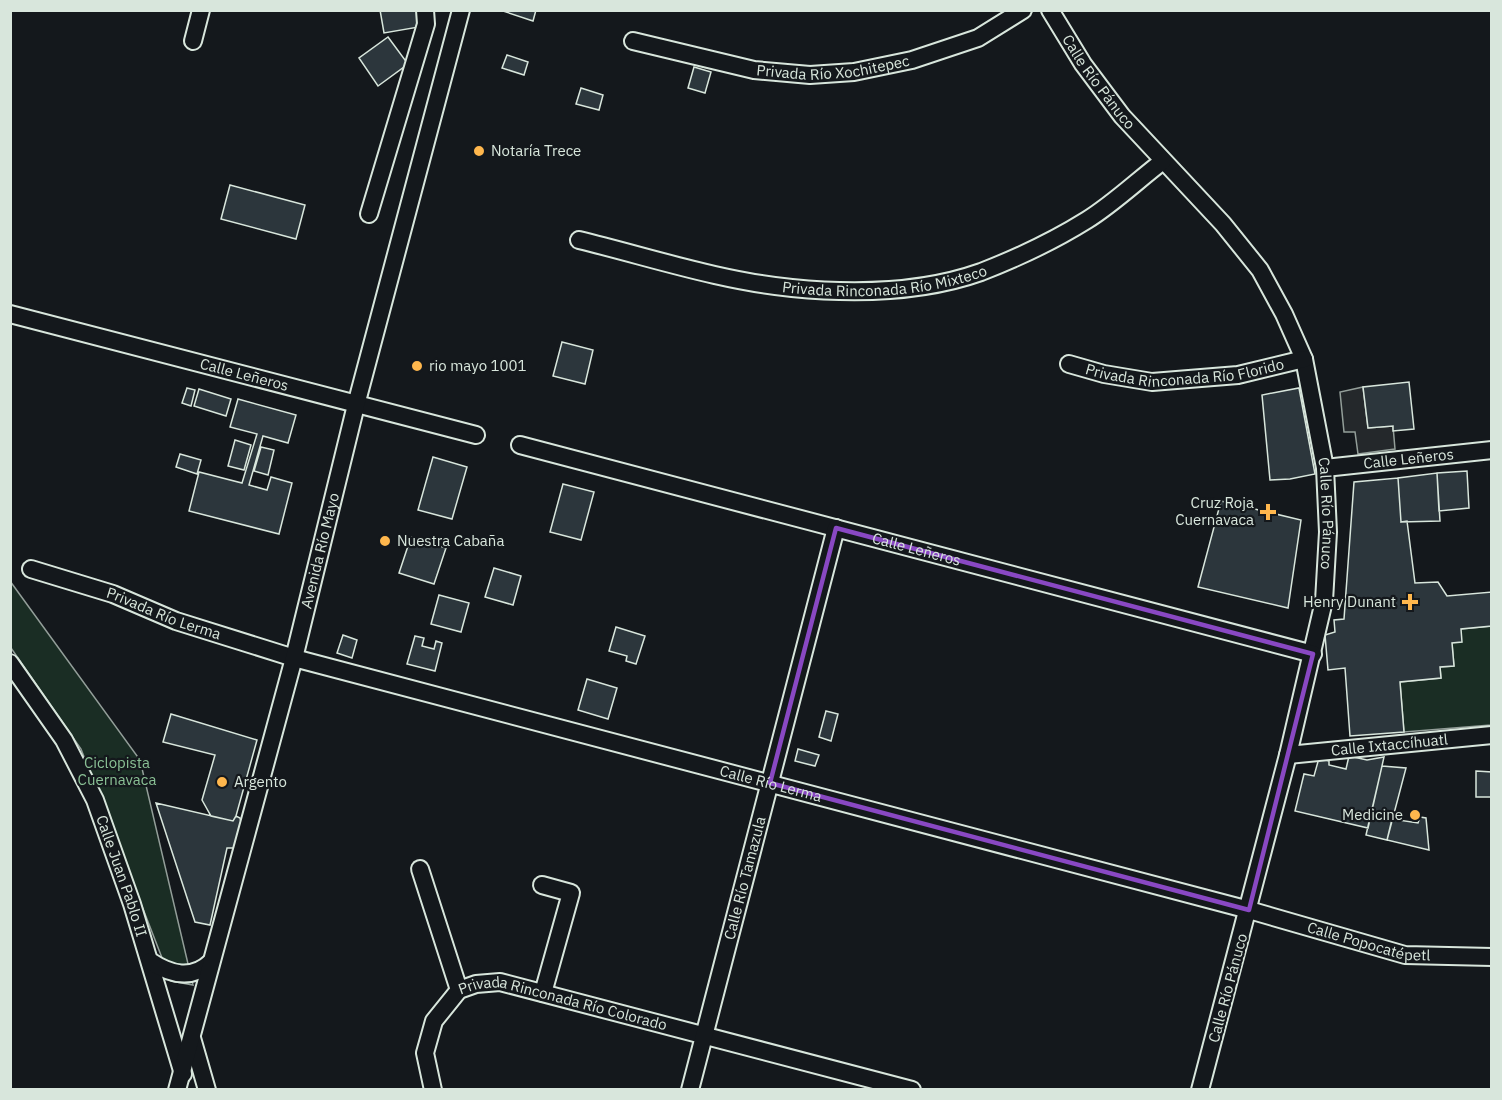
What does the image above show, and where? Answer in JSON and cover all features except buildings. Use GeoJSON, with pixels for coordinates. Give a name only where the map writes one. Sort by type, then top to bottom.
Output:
{"type":"FeatureCollection","features":[{"type":"Feature","properties":{"kind":"street"},"geometry":{"type":"LineString","coordinates":[[193,41],[201,10]]}},
{"type":"Feature","properties":{"kind":"street"},"geometry":{"type":"LineString","coordinates":[[369,214],[426,24],[424,10]]}},
{"type":"Feature","properties":{"kind":"street","name":"Avenida Río Mayo"},"geometry":{"type":"LineString","coordinates":[[177,1089],[294,658],[357,405],[461,10]]}},
{"type":"Feature","properties":{"kind":"street","name":"Privada Río Xochitepec"},"geometry":{"type":"LineString","coordinates":[[633,41],[754,70],[810,75],[854,72],[912,60],[978,38],[1023,10]]}},
{"type":"Feature","properties":{"kind":"street","name":"Calle Río Pánuco"},"geometry":{"type":"LineString","coordinates":[[1050,10],[1083,64],[1122,116],[1223,224],[1260,270],[1284,314],[1304,359],[1325,468],[1328,543],[1324,601],[1313,654],[1249,910],[1200,1089]]}},
{"type":"Feature","properties":{"kind":"street","name":"Privada Rinconada Río Mixteco"},"geometry":{"type":"LineString","coordinates":[[579,240],[722,276],[791,288],[866,291],[929,285],[980,272],[1079,225],[1163,161]]}},
{"type":"Feature","properties":{"kind":"street","name":"Calle Leñeros"},"geometry":{"type":"LineString","coordinates":[[10,314],[476,435]]}},
{"type":"Feature","properties":{"kind":"street","name":"Privada Rinconada Río Florido"},"geometry":{"type":"LineString","coordinates":[[1069,364],[1104,375],[1152,382],[1238,375],[1304,359]]}},
{"type":"Feature","properties":{"kind":"street","name":"Calle Leñeros"},"geometry":{"type":"LineString","coordinates":[[520,445],[1313,654]]}},
{"type":"Feature","properties":{"kind":"street","name":"Calle Leñeros"},"geometry":{"type":"LineString","coordinates":[[1325,468],[1491,450]]}},
{"type":"Feature","properties":{"kind":"street","name":"Calle Río Tamazula"},"geometry":{"type":"LineString","coordinates":[[690,1089],[836,528]]}},
{"type":"Feature","properties":{"kind":"street","name":"Privada Río Lerma"},"geometry":{"type":"LineString","coordinates":[[31,569],[113,594],[177,621],[294,658]]}},
{"type":"Feature","properties":{"kind":"street","name":"Calle Río Lerma"},"geometry":{"type":"LineString","coordinates":[[294,658],[1249,910]]}},
{"type":"Feature","properties":{"kind":"street","name":"Calle Juan Pablo II"},"geometry":{"type":"LineString","coordinates":[[10,663],[64,740],[95,800],[132,904],[187,1089]]}},
{"type":"Feature","properties":{"kind":"street","name":"Calle Ixtaccíhuatl"},"geometry":{"type":"LineString","coordinates":[[1288,756],[1491,735]]}},
{"type":"Feature","properties":{"kind":"street"},"geometry":{"type":"LineString","coordinates":[[420,869],[459,990]]}},
{"type":"Feature","properties":{"kind":"street"},"geometry":{"type":"LineString","coordinates":[[542,885],[571,893],[543,993]]}},
{"type":"Feature","properties":{"kind":"street","name":"Calle Popocatépetl"},"geometry":{"type":"LineString","coordinates":[[1249,910],[1406,955],[1491,957]]}},
{"type":"Feature","properties":{"kind":"street"},"geometry":{"type":"LineString","coordinates":[[150,961],[170,973],[182,974],[204,969],[211,962]]}},
{"type":"Feature","properties":{"kind":"street","name":"Privada Rinconada Río Colorado"},"geometry":{"type":"LineString","coordinates":[[433,1089],[425,1053],[434,1020],[459,990],[476,984],[500,982],[912,1089]]}},
{"type":"Feature","properties":{"kind":"street"},"geometry":{"type":"LineString","coordinates":[[192,1036],[207,1089]]}},
{"type":"Feature","properties":{"kind":"highlighted area"},"geometry":{"type":"Polygon","coordinates":[[[836,528],[1313,654],[1249,910],[770,783],[836,528]]]}},
{"type":"Feature","properties":{"kind":"green space","name":"Ciclopista Cuernavaca"},"geometry":{"type":"Polygon","coordinates":[[[10,581],[140,760],[193,985],[171,981],[81,749],[11,648],[10,581]]]}},
{"type":"Feature","properties":{"kind":"green space"},"geometry":{"type":"Polygon","coordinates":[[[1491,626],[1491,725],[1404,732],[1400,682],[1441,678],[1440,667],[1454,666],[1452,643],[1461,629],[1491,626]]]}},
{"type":"Feature","properties":{"kind":"shaded area"},"geometry":{"type":"Polygon","coordinates":[[[1363,387],[1368,428],[1393,426],[1395,449],[1358,454],[1355,432],[1344,432],[1340,392],[1363,387]]]}},
{"type":"Feature","properties":{"kind":"place","name":"Notaría Trece"},"geometry":{"type":"Point","coordinates":[479,151]}},
{"type":"Feature","properties":{"kind":"place","name":"rio mayo 1001"},"geometry":{"type":"Point","coordinates":[417,366]}},
{"type":"Feature","properties":{"kind":"place","name":"Cruz Roja Cuernavaca"},"geometry":{"type":"Point","coordinates":[1268,512]}},
{"type":"Feature","properties":{"kind":"place","name":"Nuestra Cabaña"},"geometry":{"type":"Point","coordinates":[385,541]}},
{"type":"Feature","properties":{"kind":"place","name":"Henry Dunant"},"geometry":{"type":"Point","coordinates":[1410,602]}},
{"type":"Feature","properties":{"kind":"place","name":"Argento"},"geometry":{"type":"Point","coordinates":[222,782]}},
{"type":"Feature","properties":{"kind":"place","name":"Medicine"},"geometry":{"type":"Point","coordinates":[1415,815]}}]}
